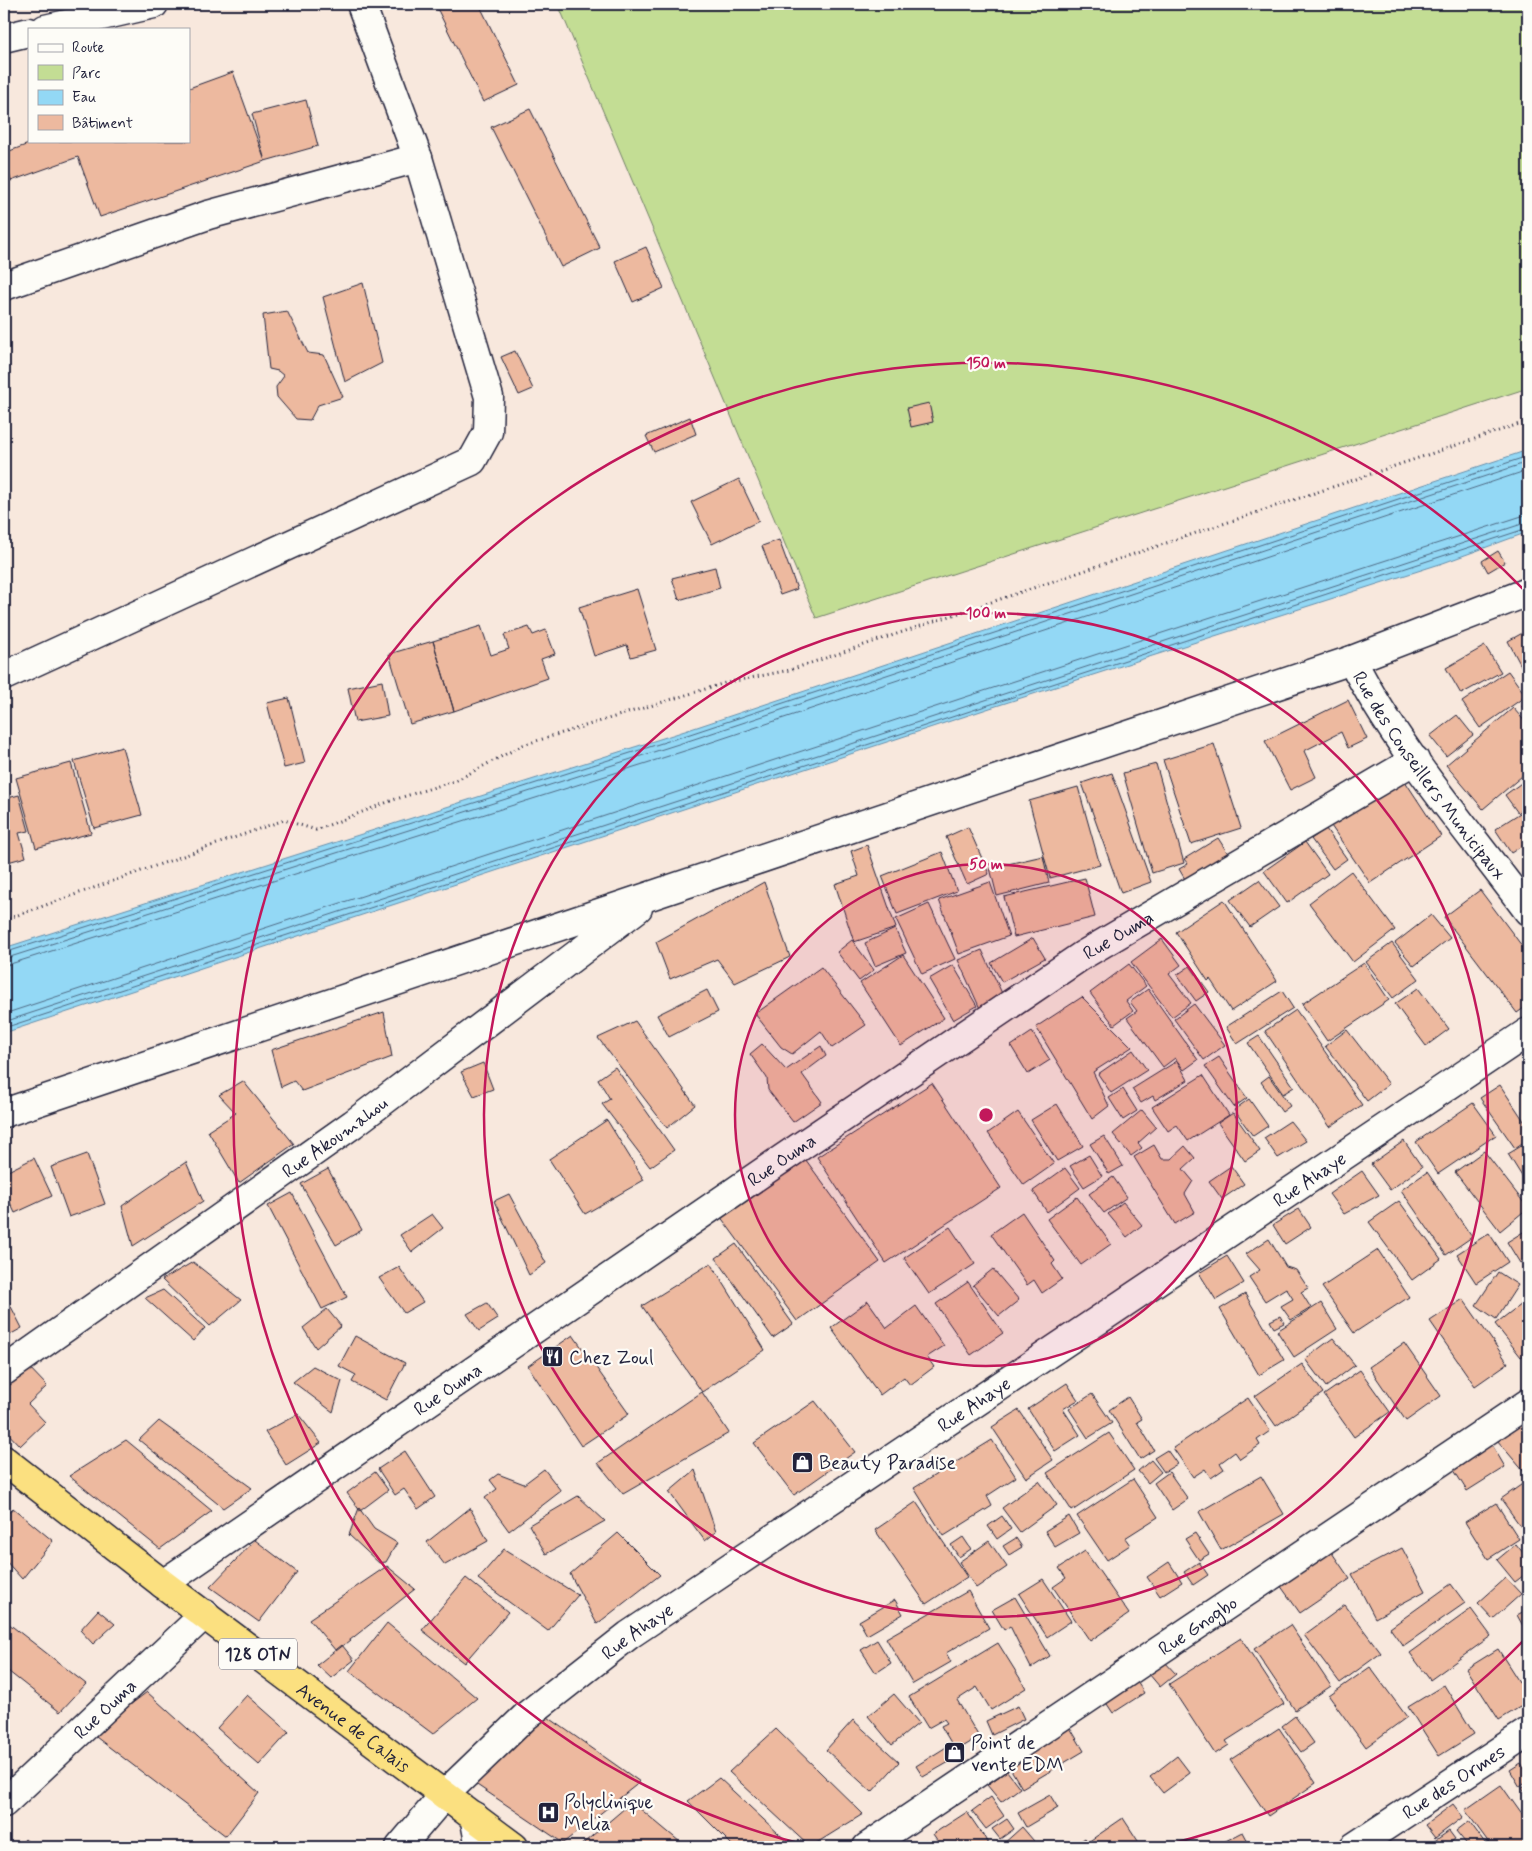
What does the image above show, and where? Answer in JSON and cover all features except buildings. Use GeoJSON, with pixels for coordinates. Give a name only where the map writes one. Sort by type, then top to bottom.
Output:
{"type":"FeatureCollection","features":[{"type":"Feature","properties":{"kind":"highway","name":"Avenue de Calais"},"geometry":{"type":"LineString","coordinates":[[4,1460],[163,1584],[514,1847]]}},
{"type":"Feature","properties":{"kind":"street"},"geometry":{"type":"LineString","coordinates":[[49,28],[154,4]]}},
{"type":"Feature","properties":{"kind":"street"},"geometry":{"type":"LineString","coordinates":[[4,676],[472,461],[488,432],[489,397],[418,158],[361,4]]}},
{"type":"Feature","properties":{"kind":"street"},"geometry":{"type":"LineString","coordinates":[[4,38],[28,32]]}},
{"type":"Feature","properties":{"kind":"street"},"geometry":{"type":"LineString","coordinates":[[4,286],[208,215],[418,158]]}},
{"type":"Feature","properties":{"kind":"street"},"geometry":{"type":"LineString","coordinates":[[4,1113],[1352,660],[1528,592]]}},
{"type":"Feature","properties":{"kind":"street","name":"Rue des Conseillers Municipaux"},"geometry":{"type":"LineString","coordinates":[[1352,660],[1369,694],[1415,760],[1528,911]]}},
{"type":"Feature","properties":{"kind":"street","name":"Rue Ouma"},"geometry":{"type":"LineString","coordinates":[[163,1584],[759,1174],[1083,955],[1415,760]]}},
{"type":"Feature","properties":{"kind":"street","name":"Rue Akoumahou"},"geometry":{"type":"LineString","coordinates":[[4,1371],[353,1124],[658,893]]}},
{"type":"Feature","properties":{"kind":"street","name":"Rue Ahaye"},"geometry":{"type":"LineString","coordinates":[[400,1847],[445,1794],[526,1716],[629,1635],[1528,1032]]}},
{"type":"Feature","properties":{"kind":"street","name":"Rue Gnogbo"},"geometry":{"type":"LineString","coordinates":[[867,1847],[1528,1403]]}},
{"type":"Feature","properties":{"kind":"street","name":"Rue Ouma"},"geometry":{"type":"LineString","coordinates":[[4,1802],[204,1614]]}},
{"type":"Feature","properties":{"kind":"street","name":"Rue des Ormes"},"geometry":{"type":"LineString","coordinates":[[1354,1847],[1528,1732]]}},
{"type":"Feature","properties":{"kind":"street"},"geometry":{"type":"LineString","coordinates":[[474,1816],[480,1847]]}},
{"type":"Feature","properties":{"kind":"path"},"geometry":{"type":"LineString","coordinates":[[4,920],[284,820],[316,830],[393,800],[457,780],[523,745],[725,683],[790,670],[1528,421]]}},
{"type":"Feature","properties":{"kind":"green space"},"geometry":{"type":"Polygon","coordinates":[[[558,4],[1528,4],[1528,388],[816,618],[558,4]]]}},
{"type":"Feature","properties":{"kind":"water"},"geometry":{"type":"Polygon","coordinates":[[[1528,450],[1528,532],[1443,563],[996,706],[4,1033],[4,948],[688,730],[1528,450]]]}},
{"type":"Feature","properties":{"kind":"place","name":"Chez Zoul"},"geometry":{"type":"Point","coordinates":[553,1357]}},
{"type":"Feature","properties":{"kind":"place","name":"Beauty Paradise"},"geometry":{"type":"Point","coordinates":[803,1462]}},
{"type":"Feature","properties":{"kind":"place","name":"Point de vente EDM"},"geometry":{"type":"Point","coordinates":[955,1753]}},
{"type":"Feature","properties":{"kind":"place","name":"Polyclinique Melia"},"geometry":{"type":"Point","coordinates":[548,1812]}}]}
